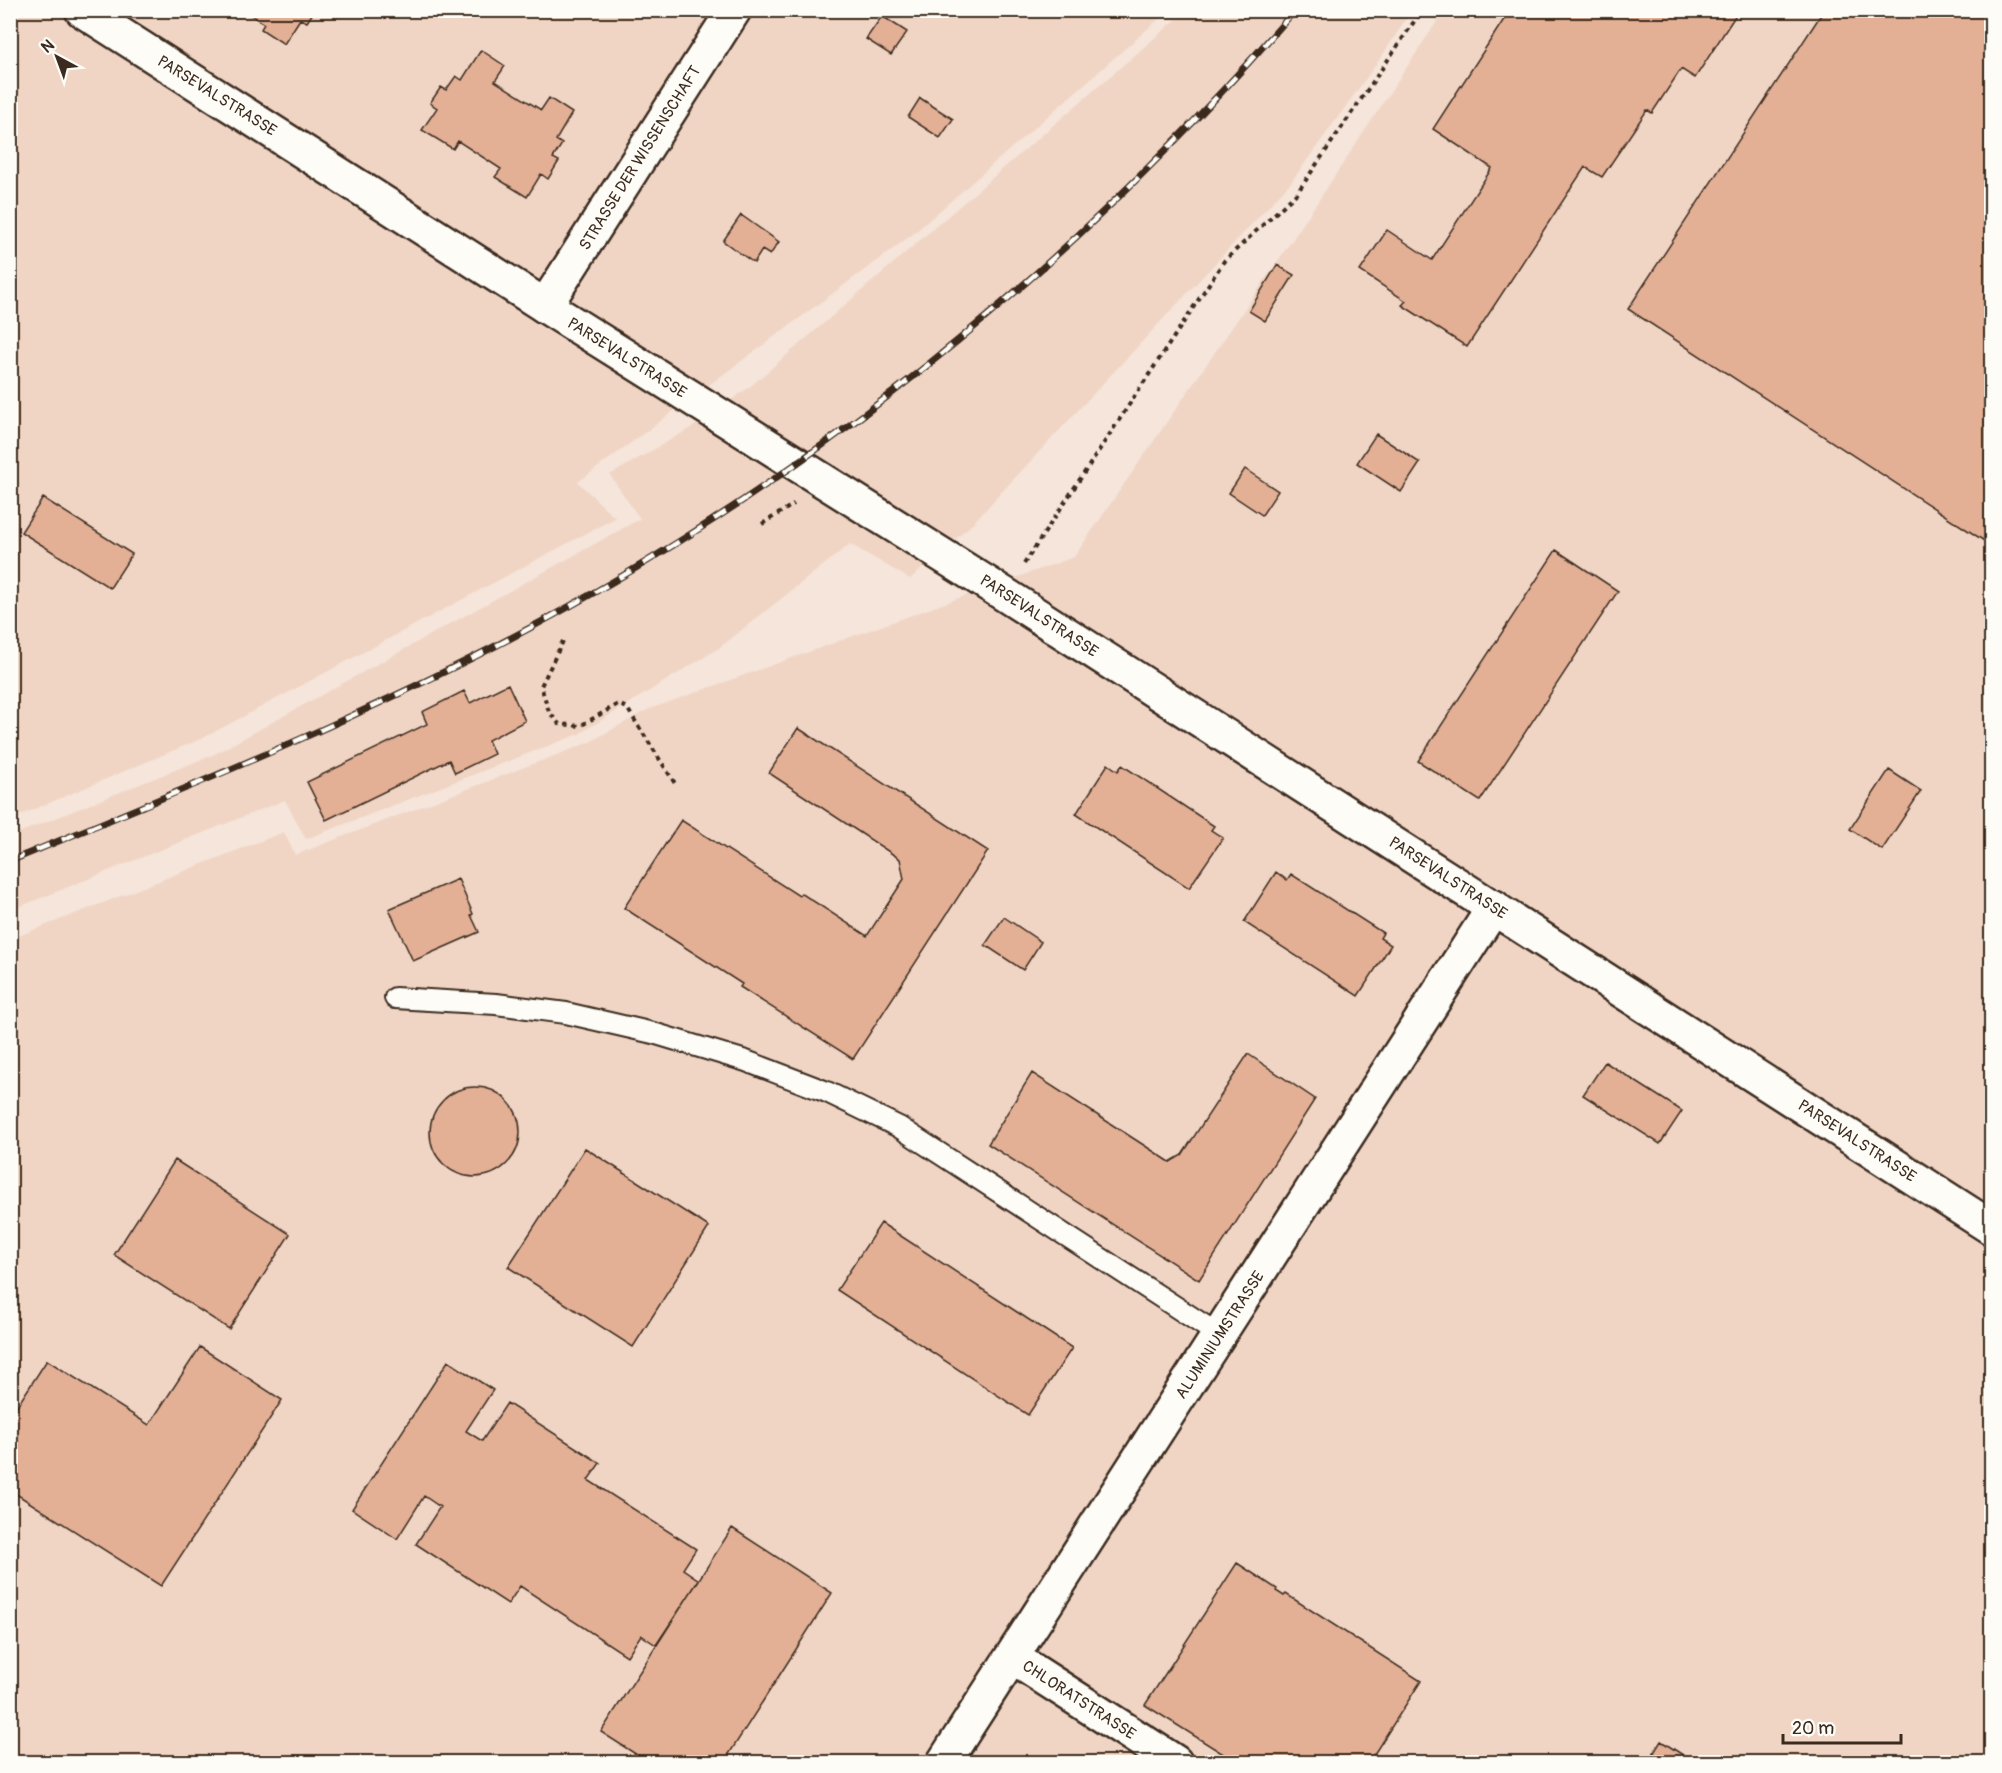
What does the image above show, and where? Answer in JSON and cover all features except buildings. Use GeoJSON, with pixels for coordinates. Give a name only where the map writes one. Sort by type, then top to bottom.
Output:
{"type":"FeatureCollection","features":[{"type":"Feature","properties":{"kind":"street","name":"PARSEVALSTRASSE"},"geometry":{"type":"LineString","coordinates":[[82,10],[545,306],[1004,594],[1992,1227]]}},
{"type":"Feature","properties":{"kind":"street","name":"STRASSE DER WISSENSCHAFT"},"geometry":{"type":"LineString","coordinates":[[545,306],[734,10]]}},
{"type":"Feature","properties":{"kind":"street","name":"ALUMINIUMSTRASSE"},"geometry":{"type":"LineString","coordinates":[[944,1762],[1494,907]]}},
{"type":"Feature","properties":{"kind":"street","name":"CHLORATSTRASSE"},"geometry":{"type":"LineString","coordinates":[[1012,1657],[1175,1762]]}},
{"type":"Feature","properties":{"kind":"lane"},"geometry":{"type":"LineString","coordinates":[[395,998],[496,1004],[566,1013],[653,1033],[746,1060],[827,1092],[899,1128],[1219,1335]]}},
{"type":"Feature","properties":{"kind":"path"},"geometry":{"type":"LineString","coordinates":[[1004,594],[1224,261],[1297,193],[1422,10]]}},
{"type":"Feature","properties":{"kind":"path"},"geometry":{"type":"LineString","coordinates":[[563,641],[541,686],[549,712],[559,724],[580,726],[618,704],[627,708],[676,785]]}},
{"type":"Feature","properties":{"kind":"shaded area"},"geometry":{"type":"Polygon","coordinates":[[[11,11],[1168,11],[913,234],[578,482],[615,518],[203,738],[11,819],[11,11]]]}},
{"type":"Feature","properties":{"kind":"shaded area"},"geometry":{"type":"Polygon","coordinates":[[[1186,11],[1411,11],[1382,56],[1292,181],[970,526],[910,579],[850,544],[719,648],[579,734],[306,839],[285,800],[11,910],[11,836],[215,754],[640,519],[610,475],[696,425],[751,386],[1186,11]]]}},
{"type":"Feature","properties":{"kind":"shaded area"},"geometry":{"type":"Polygon","coordinates":[[[1444,11],[1991,11],[1991,1762],[11,1762],[11,939],[284,832],[295,855],[588,743],[647,710],[1074,557],[1297,233],[1444,11]]]}},
{"type":"Feature","properties":{"kind":"railway"},"geometry":{"type":"LineString","coordinates":[[10,861],[164,798],[393,697],[542,622],[710,522],[802,460],[892,393],[978,324],[1062,250],[1142,174],[1295,10]]}}]}
